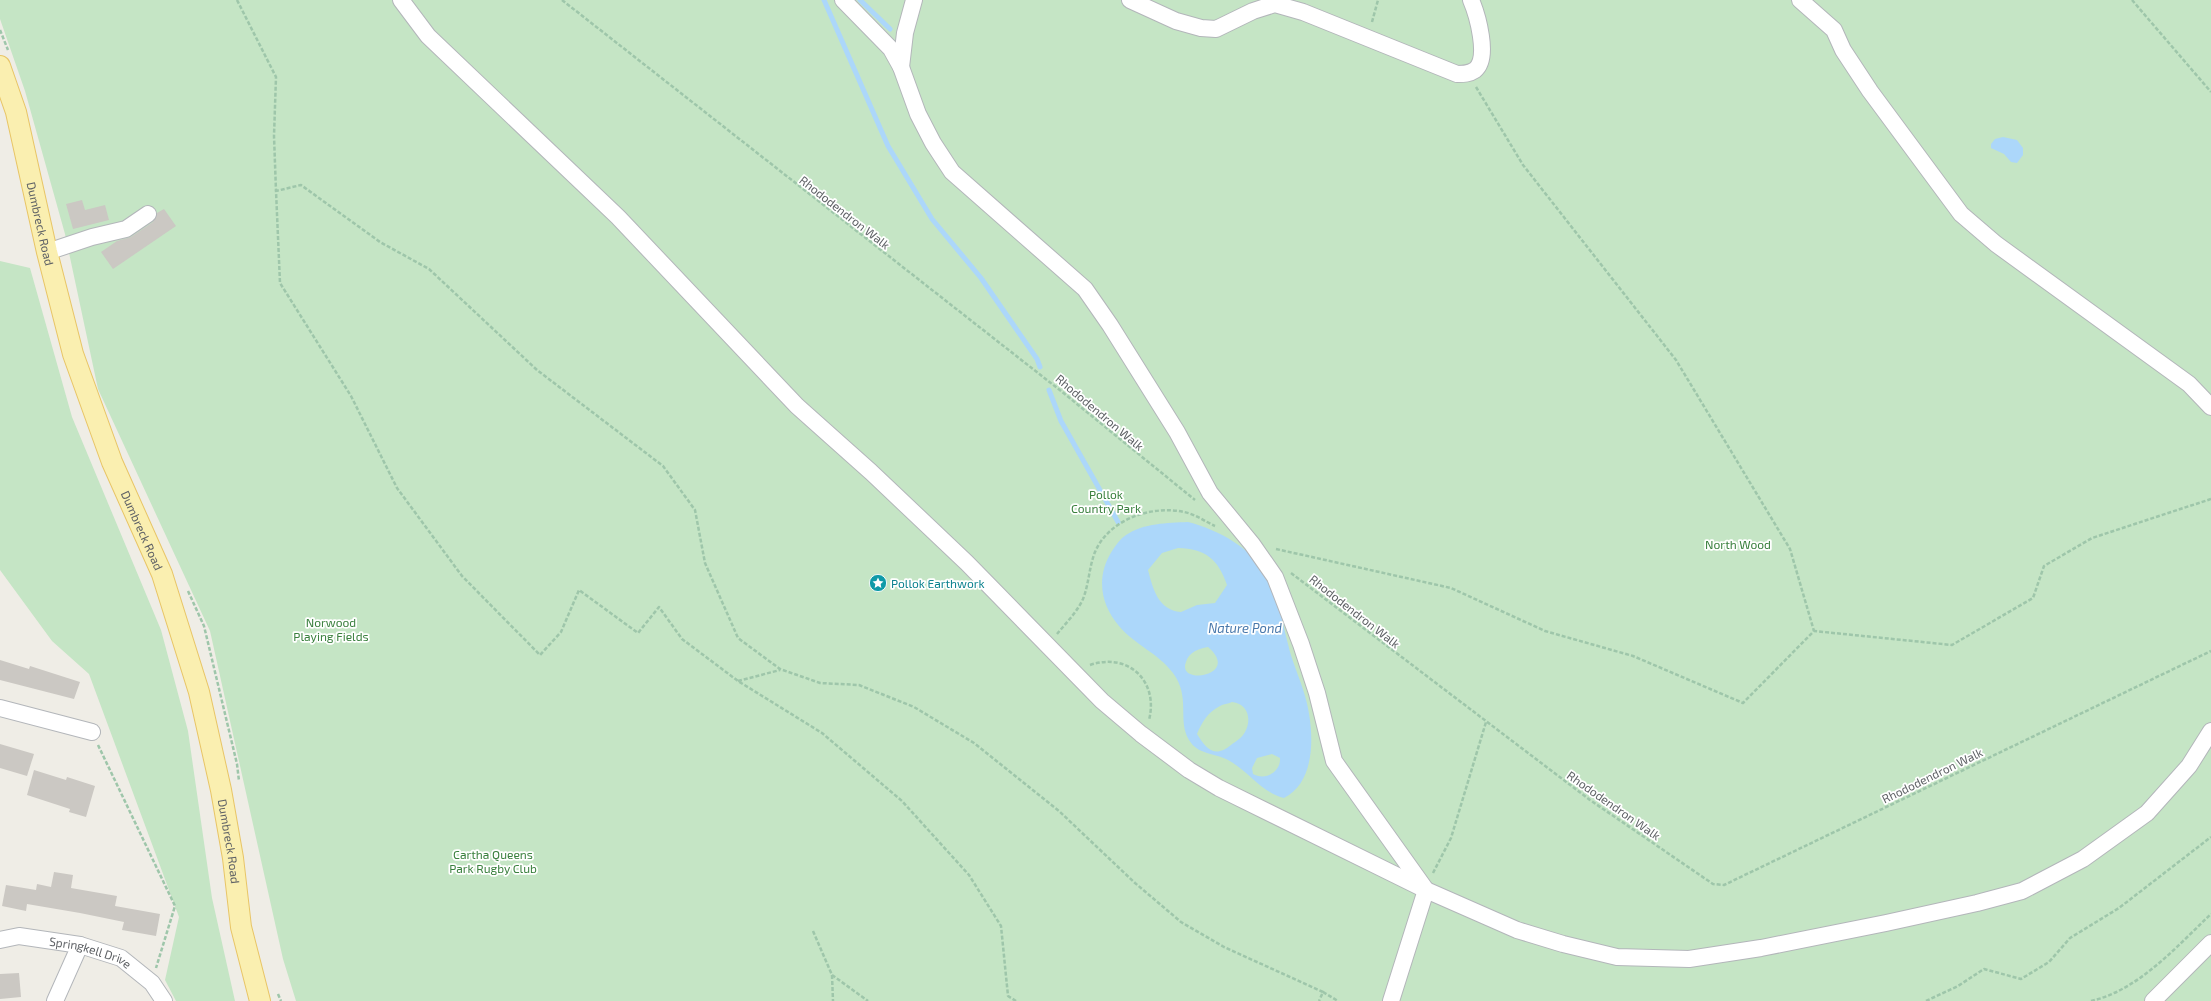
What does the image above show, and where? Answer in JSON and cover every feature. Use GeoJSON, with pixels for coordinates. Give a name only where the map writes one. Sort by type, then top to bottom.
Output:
{"type":"FeatureCollection","features":[{"type":"Feature","properties":{"kind":"main road","name":"Dumbreck Road"},"geometry":{"type":"LineString","coordinates":[[0,66],[16,112],[47,252],[73,354],[112,462],[162,574],[199,692],[221,790],[233,858],[241,927],[260,1001]]}},
{"type":"Feature","properties":{"kind":"street"},"geometry":{"type":"LineString","coordinates":[[401,0],[428,36],[618,217],[797,406],[871,472],[967,563],[1046,646],[1102,701],[1141,734],[1190,770],[1220,788],[1426,890],[1517,930],[1563,944],[1617,957],[1689,959],[1761,948],[1878,925],[1977,903],[2022,891],[2083,859],[2147,813],[2189,766],[2211,731]]}},
{"type":"Feature","properties":{"kind":"street"},"geometry":{"type":"LineString","coordinates":[[843,0],[891,49],[901,67],[918,114],[933,144],[952,172],[1084,289],[1113,330],[1173,425],[1210,492],[1252,544],[1275,578],[1317,693],[1334,761],[1426,890]]}},
{"type":"Feature","properties":{"kind":"street"},"geometry":{"type":"LineString","coordinates":[[901,67],[905,33],[914,0]]}},
{"type":"Feature","properties":{"kind":"street"},"geometry":{"type":"LineString","coordinates":[[1130,0],[1176,21],[1201,28],[1216,29],[1253,11],[1275,4],[1303,12],[1457,74],[1468,74],[1476,69],[1480,61],[1481,36],[1476,12],[1471,0]]}},
{"type":"Feature","properties":{"kind":"street"},"geometry":{"type":"LineString","coordinates":[[1800,0],[1834,30]]}},
{"type":"Feature","properties":{"kind":"street"},"geometry":{"type":"LineString","coordinates":[[1821,0],[1843,50],[1870,91],[1961,214],[1996,244],[2189,384],[2211,407]]}},
{"type":"Feature","properties":{"kind":"street"},"geometry":{"type":"LineString","coordinates":[[47,252],[92,237],[126,229],[148,214]]}},
{"type":"Feature","properties":{"kind":"street"},"geometry":{"type":"LineString","coordinates":[[0,708],[92,732]]}},
{"type":"Feature","properties":{"kind":"street"},"geometry":{"type":"LineString","coordinates":[[1391,1001],[1426,890]]}},
{"type":"Feature","properties":{"kind":"street","name":"Springkell Drive"},"geometry":{"type":"LineString","coordinates":[[0,940],[19,936],[80,945],[121,958],[152,983],[164,1001]]}},
{"type":"Feature","properties":{"kind":"street"},"geometry":{"type":"LineString","coordinates":[[2153,1001],[2211,944]]}},
{"type":"Feature","properties":{"kind":"street"},"geometry":{"type":"LineString","coordinates":[[55,1001],[80,945]]}},
{"type":"Feature","properties":{"kind":"path"},"geometry":{"type":"LineString","coordinates":[[237,0],[276,77],[274,136],[280,283],[351,396],[397,488],[462,576],[540,655],[561,632],[579,590],[638,633],[659,607],[682,639],[738,681],[822,733],[902,801],[969,875],[1001,926],[1008,996],[1016,1001]]}},
{"type":"Feature","properties":{"kind":"path","name":"Rhododendron Walk"},"geometry":{"type":"LineString","coordinates":[[562,0],[1061,391],[1161,475],[1198,502]]}},
{"type":"Feature","properties":{"kind":"path"},"geometry":{"type":"LineString","coordinates":[[1374,41],[1372,19],[1378,0]]}},
{"type":"Feature","properties":{"kind":"path"},"geometry":{"type":"LineString","coordinates":[[2132,0],[2211,92]]}},
{"type":"Feature","properties":{"kind":"path"},"geometry":{"type":"LineString","coordinates":[[1468,74],[1523,164],[1676,360],[1790,549],[1814,631]]}},
{"type":"Feature","properties":{"kind":"path"},"geometry":{"type":"LineString","coordinates":[[276,191],[301,185],[380,242],[429,269],[537,370],[663,466],[695,510],[705,563],[738,638],[780,670],[820,683],[859,685],[914,707],[968,739],[1060,811],[1135,883],[1181,922],[1224,947],[1323,992],[1338,1001]]}},
{"type":"Feature","properties":{"kind":"path"},"geometry":{"type":"LineString","coordinates":[[1814,631],[1952,645],[2033,598],[2044,566],[2092,538],[2211,499]]}},
{"type":"Feature","properties":{"kind":"path"},"geometry":{"type":"LineString","coordinates":[[1046,646],[1076,611],[1086,589],[1096,550],[1109,532],[1120,524],[1140,514],[1165,511],[1185,512],[1219,528]]}},
{"type":"Feature","properties":{"kind":"path"},"geometry":{"type":"LineString","coordinates":[[1252,544],[1451,588],[1545,631],[1633,656],[1743,703],[1814,631]]}},
{"type":"Feature","properties":{"kind":"path","name":"Rhododendron Walk"},"geometry":{"type":"LineString","coordinates":[[1289,572],[1596,804],[1713,884],[1724,885],[2211,651]]}},
{"type":"Feature","properties":{"kind":"path"},"geometry":{"type":"LineString","coordinates":[[1079,677],[1086,667],[1113,661],[1127,665],[1141,676],[1150,690],[1152,710],[1149,721],[1141,734]]}},
{"type":"Feature","properties":{"kind":"path"},"geometry":{"type":"LineString","coordinates":[[738,681],[780,670]]}},
{"type":"Feature","properties":{"kind":"path"},"geometry":{"type":"LineString","coordinates":[[1426,890],[1450,838],[1486,722]]}},
{"type":"Feature","properties":{"kind":"path"},"geometry":{"type":"LineString","coordinates":[[92,732],[175,906],[152,983]]}},
{"type":"Feature","properties":{"kind":"path"},"geometry":{"type":"LineString","coordinates":[[1926,1001],[1958,986],[1984,969],[2021,979],[2049,962],[2070,938],[2119,908],[2211,837]]}},
{"type":"Feature","properties":{"kind":"path"},"geometry":{"type":"LineString","coordinates":[[2091,1001],[2106,998],[2145,974],[2211,914]]}},
{"type":"Feature","properties":{"kind":"path"},"geometry":{"type":"LineString","coordinates":[[813,931],[832,975],[833,1001]]}},
{"type":"Feature","properties":{"kind":"path"},"geometry":{"type":"LineString","coordinates":[[832,975],[868,1001]]}},
{"type":"Feature","properties":{"kind":"path"},"geometry":{"type":"LineString","coordinates":[[1319,1001],[1323,992]]}},
{"type":"Feature","properties":{"kind":"green space","name":"North Wood"},"geometry":{"type":"Polygon","coordinates":[[[0,0],[2211,0],[2211,1001],[296,1001],[283,959],[210,631],[98,389],[65,234],[25,91],[0,19],[0,0]]]}},
{"type":"Feature","properties":{"kind":"green space"},"geometry":{"type":"Polygon","coordinates":[[[0,261],[30,268],[72,417],[161,630],[188,731],[212,898],[235,1001],[176,1001],[165,980],[179,917],[89,674],[52,641],[0,570],[0,261]]]}},
{"type":"Feature","properties":{"kind":"water"},"geometry":{"type":"Polygon","coordinates":[[[2003,137],[2017,140],[2023,148],[2023,155],[2017,163],[2011,162],[2004,154],[1991,148],[1991,144],[1995,139],[2003,137]]]}},
{"type":"Feature","properties":{"kind":"water","name":"Nature Pond"},"geometry":{"type":"Polygon","coordinates":[[[1188,522],[1200,525],[1223,535],[1244,549],[1261,567],[1268,577],[1275,593],[1290,651],[1305,696],[1311,737],[1311,752],[1303,779],[1295,790],[1284,798],[1268,791],[1228,760],[1202,751],[1193,745],[1186,732],[1184,724],[1183,699],[1178,682],[1173,673],[1160,660],[1125,633],[1108,609],[1104,599],[1102,580],[1104,570],[1112,551],[1122,538],[1140,528],[1156,524],[1188,522]],[[1178,548],[1162,553],[1148,570],[1152,584],[1162,603],[1173,610],[1181,612],[1197,605],[1215,603],[1227,585],[1219,568],[1210,557],[1196,551],[1178,548]],[[1208,647],[1197,650],[1187,659],[1185,669],[1190,674],[1198,675],[1213,671],[1218,665],[1216,657],[1208,647]],[[1232,702],[1221,705],[1212,711],[1203,721],[1197,734],[1208,748],[1216,751],[1225,749],[1241,738],[1248,722],[1247,713],[1242,706],[1232,702]],[[1272,754],[1257,758],[1252,768],[1253,774],[1258,776],[1267,776],[1271,774],[1280,763],[1280,758],[1272,754]]]}},
{"type":"Feature","properties":{"kind":"building"},"geometry":{"type":"Polygon","coordinates":[[[82,200],[85,210],[105,205],[109,220],[73,229],[66,204],[82,200]]]}},
{"type":"Feature","properties":{"kind":"building"},"geometry":{"type":"Polygon","coordinates":[[[164,209],[176,226],[113,269],[101,252],[117,241],[131,237],[153,222],[157,213],[164,209]]]}},
{"type":"Feature","properties":{"kind":"building"},"geometry":{"type":"Polygon","coordinates":[[[0,660],[29,669],[30,666],[80,682],[74,699],[0,680],[0,660]]]}},
{"type":"Feature","properties":{"kind":"building"},"geometry":{"type":"Polygon","coordinates":[[[0,744],[34,754],[27,776],[0,768],[0,744]]]}},
{"type":"Feature","properties":{"kind":"building"},"geometry":{"type":"Polygon","coordinates":[[[34,770],[66,780],[67,777],[95,786],[86,817],[69,812],[70,809],[27,795],[34,770]]]}},
{"type":"Feature","properties":{"kind":"building"},"geometry":{"type":"Polygon","coordinates":[[[54,872],[73,875],[71,888],[117,896],[115,906],[160,914],[156,936],[122,930],[124,922],[80,913],[27,904],[26,911],[2,906],[6,885],[36,890],[37,884],[51,887],[54,872]]]}},
{"type":"Feature","properties":{"kind":"building"},"geometry":{"type":"Polygon","coordinates":[[[19,973],[21,997],[0,999],[0,974],[19,973]]]}},
{"type":"Feature","properties":{"kind":"waterway"},"geometry":{"type":"LineString","coordinates":[[824,0],[888,146],[932,219],[981,278],[1037,359],[1040,367]]}},
{"type":"Feature","properties":{"kind":"waterway"},"geometry":{"type":"LineString","coordinates":[[860,0],[890,29]]}},
{"type":"Feature","properties":{"kind":"waterway"},"geometry":{"type":"LineString","coordinates":[[1049,390],[1061,421],[1118,522]]}},
{"type":"Feature","properties":{"kind":"place","name":"Pollok Earthwork"},"geometry":{"type":"Point","coordinates":[878,583]}},
{"type":"Feature","properties":{"kind":"park label","name":"Pollok Country Park"},"geometry":{"type":"Point","coordinates":[1106,501]}},
{"type":"Feature","properties":{"kind":"park label","name":"Norwood Playing Fields"},"geometry":{"type":"Point","coordinates":[331,629]}},
{"type":"Feature","properties":{"kind":"park label","name":"Cartha Queens Park Rugby Club"},"geometry":{"type":"Point","coordinates":[493,861]}}]}
